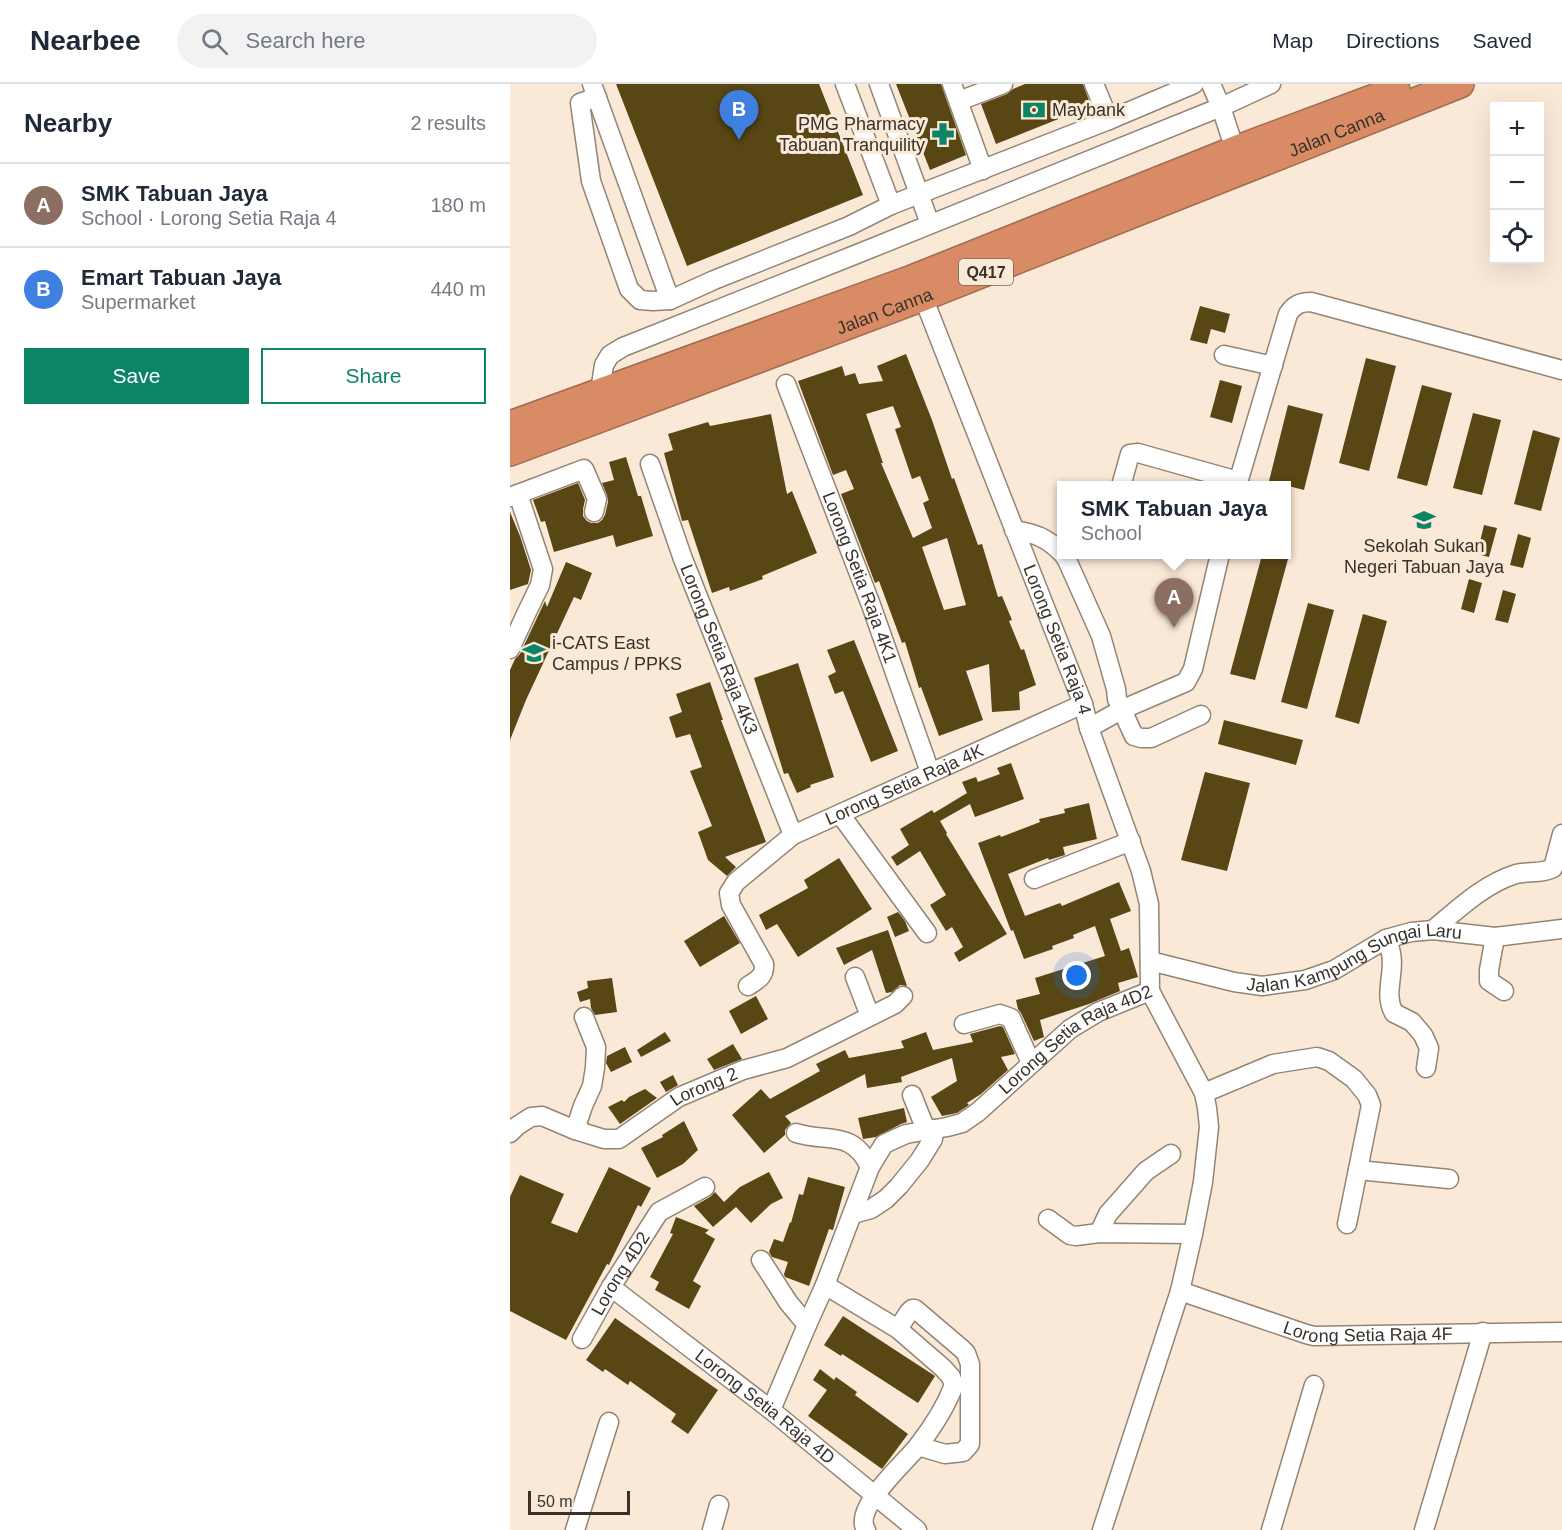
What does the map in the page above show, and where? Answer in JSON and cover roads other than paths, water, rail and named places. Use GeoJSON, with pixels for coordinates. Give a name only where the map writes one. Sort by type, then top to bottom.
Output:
{"type":"FeatureCollection","features":[{"type":"Feature","properties":{"kind":"highway","name":"Jalan Canna"},"geometry":{"type":"LineString","coordinates":[[510,452],[923,297],[1460,84]]}},
{"type":"Feature","properties":{"kind":"highway","name":"Jalan Canna"},"geometry":{"type":"LineString","coordinates":[[510,425],[912,279],[1235,150],[1369,91],[1403,85]]}},
{"type":"Feature","properties":{"kind":"street"},"geometry":{"type":"LineString","coordinates":[[845,84],[891,205]]}},
{"type":"Feature","properties":{"kind":"street"},"geometry":{"type":"LineString","coordinates":[[879,84],[930,224]]}},
{"type":"Feature","properties":{"kind":"street"},"geometry":{"type":"LineString","coordinates":[[983,170],[955,93],[1003,84]]}},
{"type":"Feature","properties":{"kind":"street"},"geometry":{"type":"LineString","coordinates":[[1094,84],[1108,120]]}},
{"type":"Feature","properties":{"kind":"street"},"geometry":{"type":"LineString","coordinates":[[670,300],[594,90],[580,103],[591,181],[629,290],[640,300],[653,302],[670,300],[849,226],[891,205],[1108,120],[1172,89],[1194,84]]}},
{"type":"Feature","properties":{"kind":"street"},"geometry":{"type":"LineString","coordinates":[[1211,84],[1221,106],[1235,150]]}},
{"type":"Feature","properties":{"kind":"street"},"geometry":{"type":"LineString","coordinates":[[600,391],[604,365],[610,356],[623,347],[1221,106],[1242,90],[1271,84]]}},
{"type":"Feature","properties":{"kind":"street"},"geometry":{"type":"LineString","coordinates":[[849,226],[857,254]]}},
{"type":"Feature","properties":{"kind":"street"},"geometry":{"type":"LineString","coordinates":[[714,280],[724,308]]}},
{"type":"Feature","properties":{"kind":"street","name":"Lorong Setia Raja 4"},"geometry":{"type":"LineString","coordinates":[[923,297],[1083,704],[1089,728],[1141,871],[1149,904],[1150,992]]}},
{"type":"Feature","properties":{"kind":"street"},"geometry":{"type":"LineString","coordinates":[[1239,481],[1287,314],[1301,303],[1311,302],[1562,370]]}},
{"type":"Feature","properties":{"kind":"street"},"geometry":{"type":"LineString","coordinates":[[1224,355],[1273,366]]}},
{"type":"Feature","properties":{"kind":"street","name":"Lorong Setia Raja 4K1"},"geometry":{"type":"LineString","coordinates":[[786,384],[871,605],[930,772]]}},
{"type":"Feature","properties":{"kind":"street"},"geometry":{"type":"LineString","coordinates":[[1122,481],[1130,454],[1138,453],[1231,481]]}},
{"type":"Feature","properties":{"kind":"street","name":"Lorong Setia Raja 4K3"},"geometry":{"type":"LineString","coordinates":[[650,464],[683,559],[793,835]]}},
{"type":"Feature","properties":{"kind":"street"},"geometry":{"type":"LineString","coordinates":[[510,649],[540,585],[543,569],[514,496],[584,469],[597,499],[594,512]]}},
{"type":"Feature","properties":{"kind":"street"},"geometry":{"type":"LineString","coordinates":[[1014,530],[1029,532],[1044,538],[1057,550]]}},
{"type":"Feature","properties":{"kind":"street"},"geometry":{"type":"LineString","coordinates":[[1066,559],[1101,636],[1121,710],[1134,736],[1151,738],[1201,715]]}},
{"type":"Feature","properties":{"kind":"street"},"geometry":{"type":"LineString","coordinates":[[1089,728],[1121,710],[1186,682],[1193,669],[1219,559]]}},
{"type":"Feature","properties":{"kind":"street","name":"Lorong Setia Raja 4K"},"geometry":{"type":"LineString","coordinates":[[748,986],[762,977],[765,971],[764,964],[731,905],[729,893],[735,882],[793,835],[1083,704]]}},
{"type":"Feature","properties":{"kind":"street"},"geometry":{"type":"LineString","coordinates":[[840,814],[927,933]]}},
{"type":"Feature","properties":{"kind":"street"},"geometry":{"type":"LineString","coordinates":[[1433,930],[1467,901],[1501,880],[1515,874],[1547,871],[1552,868],[1562,834]]}},
{"type":"Feature","properties":{"kind":"street"},"geometry":{"type":"LineString","coordinates":[[1034,879],[1131,841]]}},
{"type":"Feature","properties":{"kind":"street","name":"Jalan Kampung Sungai Laru"},"geometry":{"type":"LineString","coordinates":[[1150,961],[1234,982],[1262,986],[1305,980],[1334,970],[1386,939],[1411,932],[1433,930],[1495,937],[1562,929]]}},
{"type":"Feature","properties":{"kind":"street"},"geometry":{"type":"LineString","coordinates":[[1495,937],[1489,981],[1504,991]]}},
{"type":"Feature","properties":{"kind":"street"},"geometry":{"type":"LineString","coordinates":[[1386,939],[1391,948],[1393,965],[1389,1002],[1394,1013],[1412,1022],[1423,1035],[1429,1048],[1426,1068]]}},
{"type":"Feature","properties":{"kind":"street"},"geometry":{"type":"LineString","coordinates":[[855,977],[870,1016]]}},
{"type":"Feature","properties":{"kind":"street","name":"Lorong Setia Raja 4D2"},"geometry":{"type":"LineString","coordinates":[[771,1410],[825,1286],[870,1167],[884,1144],[906,1134],[962,1123],[978,1112],[1070,1029],[1098,1012],[1150,992],[1204,1093],[1209,1127],[1203,1182],[1180,1291],[1102,1530]]}},
{"type":"Feature","properties":{"kind":"street","name":"Lorong 2"},"geometry":{"type":"LineString","coordinates":[[510,1133],[531,1118],[542,1116],[604,1139],[620,1139],[679,1097],[743,1071],[787,1058],[895,1004],[903,996]]}},
{"type":"Feature","properties":{"kind":"street"},"geometry":{"type":"LineString","coordinates":[[964,1024],[1000,1014],[1011,1018],[1030,1064]]}},
{"type":"Feature","properties":{"kind":"street"},"geometry":{"type":"LineString","coordinates":[[575,1130],[592,1086],[595,1068],[596,1047],[584,1017]]}},
{"type":"Feature","properties":{"kind":"street"},"geometry":{"type":"LineString","coordinates":[[1204,1093],[1273,1064],[1317,1057],[1329,1061],[1354,1079],[1368,1095],[1371,1104],[1347,1224]]}},
{"type":"Feature","properties":{"kind":"street"},"geometry":{"type":"LineString","coordinates":[[853,1214],[871,1209],[886,1199],[920,1160],[933,1139],[912,1095]]}},
{"type":"Feature","properties":{"kind":"street"},"geometry":{"type":"LineString","coordinates":[[796,1133],[840,1139],[856,1147],[865,1156],[870,1167]]}},
{"type":"Feature","properties":{"kind":"street"},"geometry":{"type":"LineString","coordinates":[[1099,1233],[1108,1215],[1146,1171],[1171,1154]]}},
{"type":"Feature","properties":{"kind":"street"},"geometry":{"type":"LineString","coordinates":[[1358,1170],[1449,1179]]}},
{"type":"Feature","properties":{"kind":"street","name":"Lorong 4D2"},"geometry":{"type":"LineString","coordinates":[[582,1340],[611,1287],[659,1212],[705,1187]]}},
{"type":"Feature","properties":{"kind":"street"},"geometry":{"type":"LineString","coordinates":[[1048,1219],[1076,1236],[1099,1233],[1193,1234]]}},
{"type":"Feature","properties":{"kind":"street"},"geometry":{"type":"LineString","coordinates":[[761,1260],[788,1302],[807,1325]]}},
{"type":"Feature","properties":{"kind":"street"},"geometry":{"type":"LineString","coordinates":[[825,1286],[898,1329],[943,1368],[951,1377],[954,1385],[949,1398],[918,1446],[874,1495],[864,1519],[866,1530]]}},
{"type":"Feature","properties":{"kind":"street","name":"Lorong Setia Raja 4D"},"geometry":{"type":"LineString","coordinates":[[611,1287],[771,1410],[917,1530]]}},
{"type":"Feature","properties":{"kind":"street","name":"Lorong Setia Raja 4F"},"geometry":{"type":"LineString","coordinates":[[1180,1291],[1314,1336],[1562,1332]]}},
{"type":"Feature","properties":{"kind":"street"},"geometry":{"type":"LineString","coordinates":[[898,1329],[909,1312],[915,1309],[962,1349],[970,1364],[970,1444],[963,1452],[945,1454],[918,1446]]}},
{"type":"Feature","properties":{"kind":"street"},"geometry":{"type":"LineString","coordinates":[[1424,1530],[1483,1332]]}},
{"type":"Feature","properties":{"kind":"street"},"geometry":{"type":"LineString","coordinates":[[1271,1530],[1314,1385]]}},
{"type":"Feature","properties":{"kind":"street"},"geometry":{"type":"LineString","coordinates":[[575,1530],[609,1422]]}},
{"type":"Feature","properties":{"kind":"street"},"geometry":{"type":"LineString","coordinates":[[712,1530],[719,1505]]}},
{"type":"Feature","properties":{"kind":"place","name":"Maybank"},"geometry":{"type":"Point","coordinates":[1034,110]}},
{"type":"Feature","properties":{"kind":"place","name":"PMG Pharmacy Tabuan Tranquility"},"geometry":{"type":"Point","coordinates":[943,134]}},
{"type":"Feature","properties":{"kind":"place","name":"Emart Tabuan Jaya"},"geometry":{"type":"Point","coordinates":[739,140]}},
{"type":"Feature","properties":{"kind":"place","name":"Sekolah Sukan Negeri Tabuan Jaya"},"geometry":{"type":"Point","coordinates":[1424,520]}},
{"type":"Feature","properties":{"kind":"place","name":"SMK Tabuan Jaya"},"geometry":{"type":"Point","coordinates":[1174,628]}},
{"type":"Feature","properties":{"kind":"place","name":"i-CATS East Campus / PPKS"},"geometry":{"type":"Point","coordinates":[534,653]}}]}
